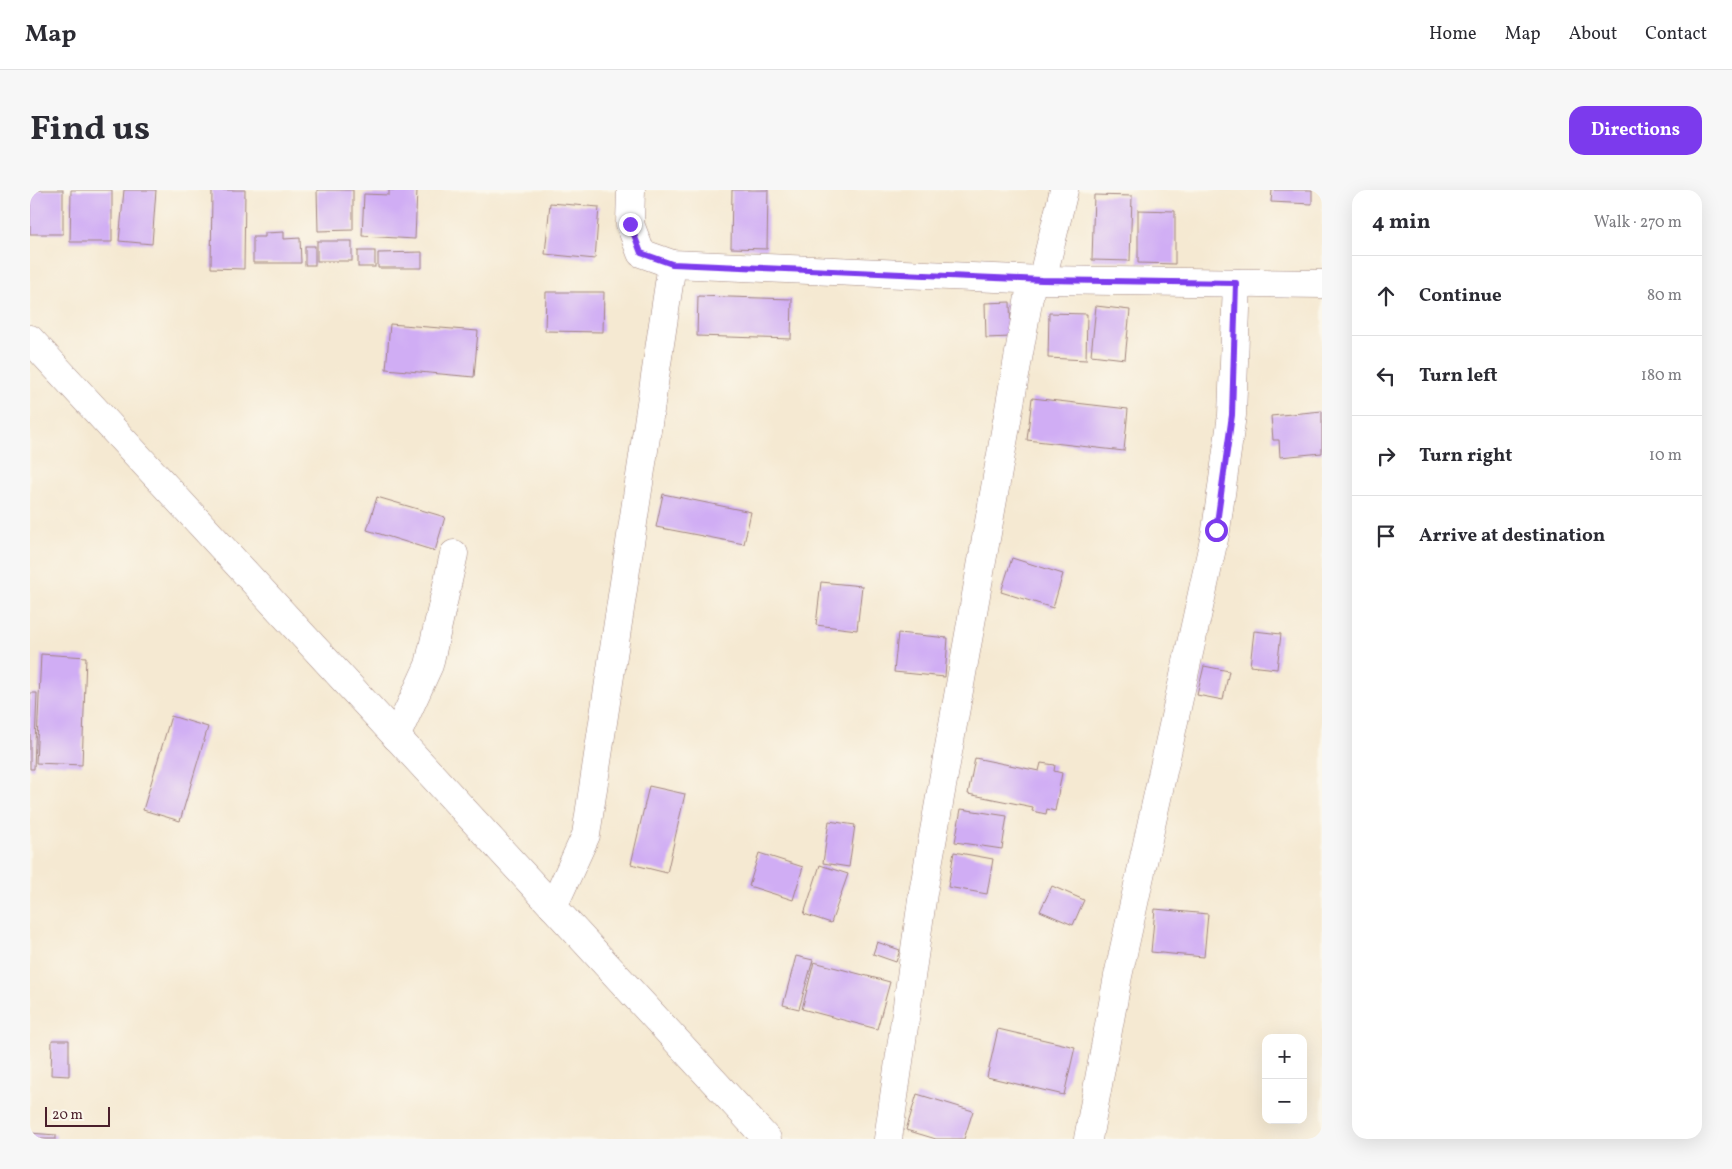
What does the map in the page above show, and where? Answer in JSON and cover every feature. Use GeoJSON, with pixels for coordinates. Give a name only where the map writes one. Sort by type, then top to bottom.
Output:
{"type":"FeatureCollection","features":[{"type":"Feature","properties":{"kind":"street"},"geometry":{"type":"LineString","coordinates":[[631,190],[630,224],[641,253],[672,264],[1037,280],[1322,284]]}},
{"type":"Feature","properties":{"kind":"street"},"geometry":{"type":"LineString","coordinates":[[888,1139],[923,893],[1037,280],[1064,190]]}},
{"type":"Feature","properties":{"kind":"street"},"geometry":{"type":"LineString","coordinates":[[553,907],[586,835],[672,264]]}},
{"type":"Feature","properties":{"kind":"street"},"geometry":{"type":"LineString","coordinates":[[1088,1139],[1118,976],[1216,530],[1232,415],[1236,283]]}},
{"type":"Feature","properties":{"kind":"street"},"geometry":{"type":"LineString","coordinates":[[30,339],[767,1139]]}},
{"type":"Feature","properties":{"kind":"street"},"geometry":{"type":"LineString","coordinates":[[396,736],[429,664],[454,554]]}},
{"type":"Feature","properties":{"kind":"building"},"geometry":{"type":"Polygon","coordinates":[[[30,190],[63,190],[63,234],[30,234],[30,190]]]}},
{"type":"Feature","properties":{"kind":"building"},"geometry":{"type":"Polygon","coordinates":[[[71,190],[112,190],[112,242],[70,242],[71,190]]]}},
{"type":"Feature","properties":{"kind":"building"},"geometry":{"type":"Polygon","coordinates":[[[124,190],[156,190],[152,244],[119,241],[124,190]]]}},
{"type":"Feature","properties":{"kind":"building"},"geometry":{"type":"Polygon","coordinates":[[[212,190],[245,190],[244,269],[211,268],[212,190]]]}},
{"type":"Feature","properties":{"kind":"building"},"geometry":{"type":"Polygon","coordinates":[[[317,190],[353,190],[353,230],[318,231],[317,190]]]}},
{"type":"Feature","properties":{"kind":"building"},"geometry":{"type":"Polygon","coordinates":[[[389,190],[417,190],[415,239],[362,236],[364,194],[389,195],[389,190]]]}},
{"type":"Feature","properties":{"kind":"building"},"geometry":{"type":"Polygon","coordinates":[[[732,190],[768,190],[767,249],[731,248],[732,190]]]}},
{"type":"Feature","properties":{"kind":"building"},"geometry":{"type":"Polygon","coordinates":[[[1272,190],[1312,190],[1312,204],[1271,202],[1272,190]]]}},
{"type":"Feature","properties":{"kind":"building"},"geometry":{"type":"Polygon","coordinates":[[[1094,195],[1132,196],[1130,261],[1092,260],[1094,195]]]}},
{"type":"Feature","properties":{"kind":"building"},"geometry":{"type":"Polygon","coordinates":[[[550,203],[599,207],[595,259],[545,254],[550,203]]]}},
{"type":"Feature","properties":{"kind":"building"},"geometry":{"type":"Polygon","coordinates":[[[1138,210],[1175,211],[1175,264],[1138,263],[1138,210]]]}},
{"type":"Feature","properties":{"kind":"building"},"geometry":{"type":"Polygon","coordinates":[[[284,232],[284,239],[300,238],[301,263],[253,263],[253,237],[265,237],[265,233],[284,232]]]}},
{"type":"Feature","properties":{"kind":"building"},"geometry":{"type":"Polygon","coordinates":[[[317,241],[352,241],[352,261],[317,261],[317,241]]]}},
{"type":"Feature","properties":{"kind":"building"},"geometry":{"type":"Polygon","coordinates":[[[305,246],[315,246],[315,265],[305,265],[305,246]]]}},
{"type":"Feature","properties":{"kind":"building"},"geometry":{"type":"Polygon","coordinates":[[[358,251],[375,251],[375,267],[358,267],[358,251]]]}},
{"type":"Feature","properties":{"kind":"building"},"geometry":{"type":"Polygon","coordinates":[[[422,252],[422,268],[378,268],[378,253],[422,252]]]}},
{"type":"Feature","properties":{"kind":"building"},"geometry":{"type":"Polygon","coordinates":[[[546,292],[604,292],[603,332],[545,331],[546,292]]]}},
{"type":"Feature","properties":{"kind":"building"},"geometry":{"type":"Polygon","coordinates":[[[698,296],[792,299],[791,339],[697,336],[698,296]]]}},
{"type":"Feature","properties":{"kind":"building"},"geometry":{"type":"Polygon","coordinates":[[[1010,302],[1011,337],[986,338],[985,303],[1010,302]]]}},
{"type":"Feature","properties":{"kind":"building"},"geometry":{"type":"Polygon","coordinates":[[[1096,306],[1130,310],[1125,359],[1091,355],[1096,306]]]}},
{"type":"Feature","properties":{"kind":"building"},"geometry":{"type":"Polygon","coordinates":[[[1049,313],[1087,314],[1086,360],[1048,358],[1049,313]]]}},
{"type":"Feature","properties":{"kind":"building"},"geometry":{"type":"Polygon","coordinates":[[[390,324],[478,331],[474,377],[386,369],[390,324]]]}},
{"type":"Feature","properties":{"kind":"building"},"geometry":{"type":"Polygon","coordinates":[[[1032,398],[1128,409],[1124,451],[1027,440],[1032,398]]]}},
{"type":"Feature","properties":{"kind":"building"},"geometry":{"type":"Polygon","coordinates":[[[1322,411],[1322,453],[1280,457],[1279,440],[1273,440],[1271,416],[1322,411]]]}},
{"type":"Feature","properties":{"kind":"building"},"geometry":{"type":"Polygon","coordinates":[[[663,494],[751,512],[744,544],[656,527],[663,494]]]}},
{"type":"Feature","properties":{"kind":"building"},"geometry":{"type":"Polygon","coordinates":[[[377,497],[445,517],[435,551],[367,530],[377,497]]]}},
{"type":"Feature","properties":{"kind":"building"},"geometry":{"type":"Polygon","coordinates":[[[1012,558],[1063,574],[1053,608],[1001,592],[1012,558]]]}},
{"type":"Feature","properties":{"kind":"building"},"geometry":{"type":"Polygon","coordinates":[[[821,582],[862,586],[857,630],[816,625],[821,582]]]}},
{"type":"Feature","properties":{"kind":"building"},"geometry":{"type":"Polygon","coordinates":[[[1254,631],[1281,634],[1277,669],[1250,666],[1254,631]]]}},
{"type":"Feature","properties":{"kind":"building"},"geometry":{"type":"Polygon","coordinates":[[[898,633],[948,638],[945,677],[894,672],[898,633]]]}},
{"type":"Feature","properties":{"kind":"building"},"geometry":{"type":"Polygon","coordinates":[[[41,654],[86,657],[82,765],[36,763],[41,654]]]}},
{"type":"Feature","properties":{"kind":"building"},"geometry":{"type":"Polygon","coordinates":[[[1204,666],[1229,671],[1223,700],[1197,695],[1204,666]]]}},
{"type":"Feature","properties":{"kind":"building"},"geometry":{"type":"Polygon","coordinates":[[[30,693],[37,693],[34,769],[30,769],[30,693]]]}},
{"type":"Feature","properties":{"kind":"building"},"geometry":{"type":"Polygon","coordinates":[[[171,716],[208,727],[180,821],[143,810],[171,716]]]}},
{"type":"Feature","properties":{"kind":"building"},"geometry":{"type":"Polygon","coordinates":[[[975,758],[1039,771],[1041,763],[1055,765],[1054,771],[1062,773],[1055,811],[1047,809],[1046,814],[1032,811],[1033,807],[968,794],[975,758]]]}},
{"type":"Feature","properties":{"kind":"building"},"geometry":{"type":"Polygon","coordinates":[[[649,786],[685,794],[667,873],[631,864],[649,786]]]}},
{"type":"Feature","properties":{"kind":"building"},"geometry":{"type":"Polygon","coordinates":[[[961,809],[1007,816],[1002,849],[955,842],[961,809]]]}},
{"type":"Feature","properties":{"kind":"building"},"geometry":{"type":"Polygon","coordinates":[[[829,821],[855,825],[849,867],[823,863],[829,821]]]}},
{"type":"Feature","properties":{"kind":"building"},"geometry":{"type":"Polygon","coordinates":[[[954,852],[993,859],[987,894],[948,887],[954,852]]]}},
{"type":"Feature","properties":{"kind":"building"},"geometry":{"type":"Polygon","coordinates":[[[759,853],[803,867],[793,900],[749,886],[759,853]]]}},
{"type":"Feature","properties":{"kind":"building"},"geometry":{"type":"Polygon","coordinates":[[[820,865],[848,874],[831,923],[804,914],[820,865]]]}},
{"type":"Feature","properties":{"kind":"building"},"geometry":{"type":"Polygon","coordinates":[[[1052,886],[1084,900],[1073,925],[1040,911],[1052,886]]]}},
{"type":"Feature","properties":{"kind":"building"},"geometry":{"type":"Polygon","coordinates":[[[1155,909],[1208,914],[1204,957],[1151,952],[1155,909]]]}},
{"type":"Feature","properties":{"kind":"building"},"geometry":{"type":"Polygon","coordinates":[[[877,942],[900,950],[896,962],[873,954],[877,942]]]}},
{"type":"Feature","properties":{"kind":"building"},"geometry":{"type":"Polygon","coordinates":[[[796,956],[813,960],[799,1009],[783,1005],[796,956]]]}},
{"type":"Feature","properties":{"kind":"building"},"geometry":{"type":"Polygon","coordinates":[[[814,962],[890,982],[877,1029],[802,1009],[814,962]]]}},
{"type":"Feature","properties":{"kind":"building"},"geometry":{"type":"Polygon","coordinates":[[[998,1029],[1075,1047],[1064,1095],[987,1077],[998,1029]]]}},
{"type":"Feature","properties":{"kind":"building"},"geometry":{"type":"Polygon","coordinates":[[[52,1040],[69,1040],[69,1076],[51,1075],[52,1040]]]}},
{"type":"Feature","properties":{"kind":"building"},"geometry":{"type":"Polygon","coordinates":[[[917,1094],[973,1111],[964,1139],[936,1139],[906,1130],[917,1094]]]}},
{"type":"Feature","properties":{"kind":"building"},"geometry":{"type":"Polygon","coordinates":[[[30,1133],[56,1135],[56,1139],[30,1139],[30,1133]]]}},
{"type":"Feature","properties":{"kind":"route"},"geometry":{"type":"LineString","coordinates":[[630,224],[641,253],[672,264],[1042,280],[1236,283],[1232,415],[1216,530]]}}]}
